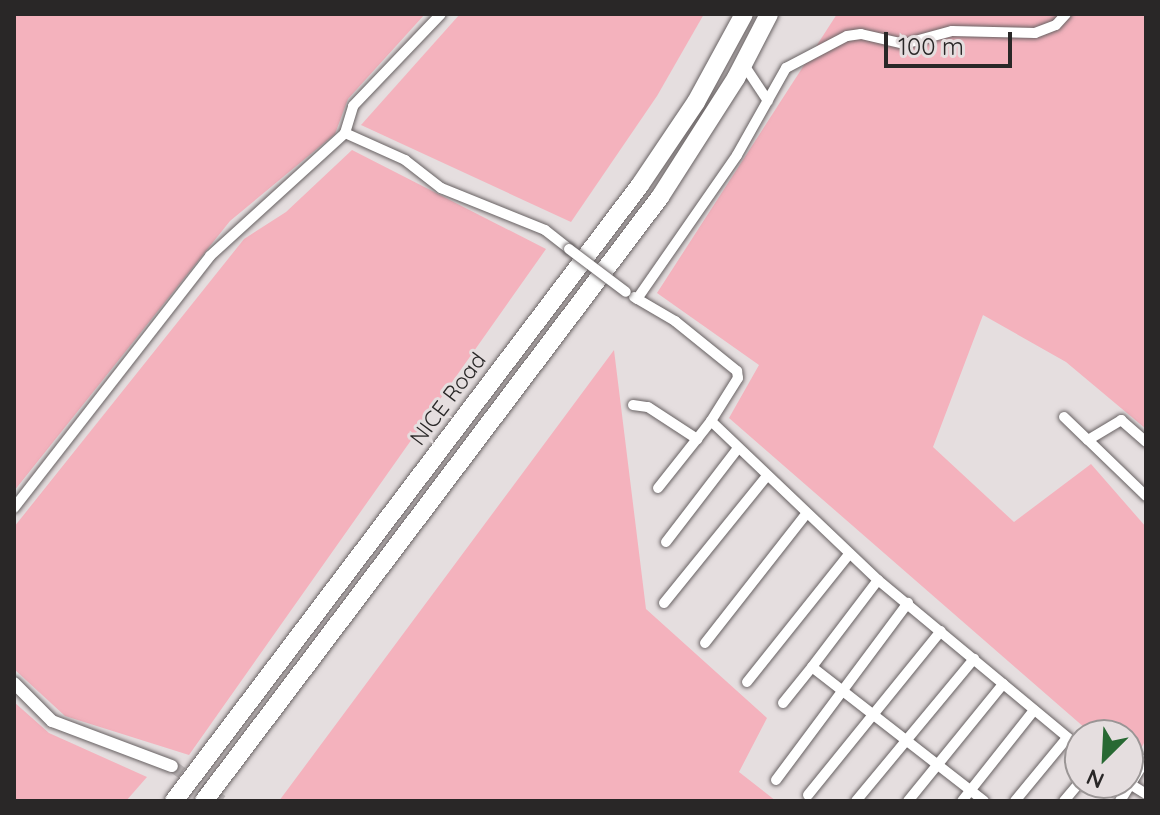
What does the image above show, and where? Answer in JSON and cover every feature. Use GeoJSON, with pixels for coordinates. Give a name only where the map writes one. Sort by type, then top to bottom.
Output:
{"type":"FeatureCollection","features":[{"type":"Feature","properties":{"kind":"highway","name":"NICE Road"},"geometry":{"type":"LineString","coordinates":[[174,801],[640,185],[696,102],[744,14]]}},
{"type":"Feature","properties":{"kind":"highway","name":"NICE Road"},"geometry":{"type":"LineString","coordinates":[[204,801],[660,197],[744,65],[769,14]]}},
{"type":"Feature","properties":{"kind":"street"},"geometry":{"type":"LineString","coordinates":[[14,508],[210,256],[345,133],[353,106],[441,14]]}},
{"type":"Feature","properties":{"kind":"street"},"geometry":{"type":"LineString","coordinates":[[637,299],[737,155],[786,68],[847,36],[861,34],[904,44],[952,31],[1035,33],[1056,25],[1066,14]]}},
{"type":"Feature","properties":{"kind":"street"},"geometry":{"type":"LineString","coordinates":[[744,65],[768,101]]}},
{"type":"Feature","properties":{"kind":"street"},"geometry":{"type":"LineString","coordinates":[[345,133],[405,160],[441,188],[545,230],[626,292],[675,321],[737,371],[738,378],[711,421],[658,488]]}},
{"type":"Feature","properties":{"kind":"street"},"geometry":{"type":"LineString","coordinates":[[633,405],[648,407],[697,439]]}},
{"type":"Feature","properties":{"kind":"street"},"geometry":{"type":"LineString","coordinates":[[1064,417],[1146,496]]}},
{"type":"Feature","properties":{"kind":"street"},"geometry":{"type":"LineString","coordinates":[[1088,440],[1121,420],[1146,442]]}},
{"type":"Feature","properties":{"kind":"street"},"geometry":{"type":"LineString","coordinates":[[711,421],[766,477],[878,580],[1064,735]]}},
{"type":"Feature","properties":{"kind":"street"},"geometry":{"type":"LineString","coordinates":[[666,542],[738,448]]}},
{"type":"Feature","properties":{"kind":"street"},"geometry":{"type":"LineString","coordinates":[[664,603],[766,477]]}},
{"type":"Feature","properties":{"kind":"street"},"geometry":{"type":"LineString","coordinates":[[705,643],[806,514]]}},
{"type":"Feature","properties":{"kind":"street"},"geometry":{"type":"LineString","coordinates":[[747,682],[849,554]]}},
{"type":"Feature","properties":{"kind":"street"},"geometry":{"type":"LineString","coordinates":[[783,703],[878,580]]}},
{"type":"Feature","properties":{"kind":"street"},"geometry":{"type":"LineString","coordinates":[[776,780],[908,603]]}},
{"type":"Feature","properties":{"kind":"street"},"geometry":{"type":"LineString","coordinates":[[808,795],[941,631]]}},
{"type":"Feature","properties":{"kind":"street"},"geometry":{"type":"LineString","coordinates":[[856,801],[974,659]]}},
{"type":"Feature","properties":{"kind":"street"},"geometry":{"type":"LineString","coordinates":[[812,667],[984,801]]}},
{"type":"Feature","properties":{"kind":"street"},"geometry":{"type":"LineString","coordinates":[[14,683],[52,721],[172,766]]}},
{"type":"Feature","properties":{"kind":"street"},"geometry":{"type":"LineString","coordinates":[[908,801],[1003,684]]}},
{"type":"Feature","properties":{"kind":"street"},"geometry":{"type":"LineString","coordinates":[[962,801],[1034,710]]}},
{"type":"Feature","properties":{"kind":"street"},"geometry":{"type":"LineString","coordinates":[[1015,801],[1064,742]]}},
{"type":"Feature","properties":{"kind":"shaded area"},"geometry":{"type":"Polygon","coordinates":[[[14,14],[425,14],[348,99],[335,134],[230,221],[14,491],[14,14]]]}},
{"type":"Feature","properties":{"kind":"shaded area"},"geometry":{"type":"Polygon","coordinates":[[[460,14],[704,14],[657,96],[571,222],[361,125],[460,14]]]}},
{"type":"Feature","properties":{"kind":"shaded area"},"geometry":{"type":"Polygon","coordinates":[[[837,14],[1146,14],[1146,429],[1066,362],[983,315],[933,447],[1014,522],[1091,464],[1146,527],[1144,743],[1144,719],[1075,719],[729,418],[759,365],[657,293],[837,14]]]}},
{"type":"Feature","properties":{"kind":"shaded area"},"geometry":{"type":"Polygon","coordinates":[[[352,150],[546,249],[189,755],[65,716],[14,669],[14,527],[244,239],[286,212],[352,150]]]}},
{"type":"Feature","properties":{"kind":"shaded area"},"geometry":{"type":"Polygon","coordinates":[[[614,350],[646,609],[767,718],[739,772],[776,801],[279,801],[614,350]]]}},
{"type":"Feature","properties":{"kind":"shaded area"},"geometry":{"type":"Polygon","coordinates":[[[14,702],[49,733],[147,777],[126,801],[14,801],[14,702]]]}},
{"type":"Feature","properties":{"kind":"tunnel"},"geometry":{"type":"LineString","coordinates":[[172,766],[222,801]]}}]}
